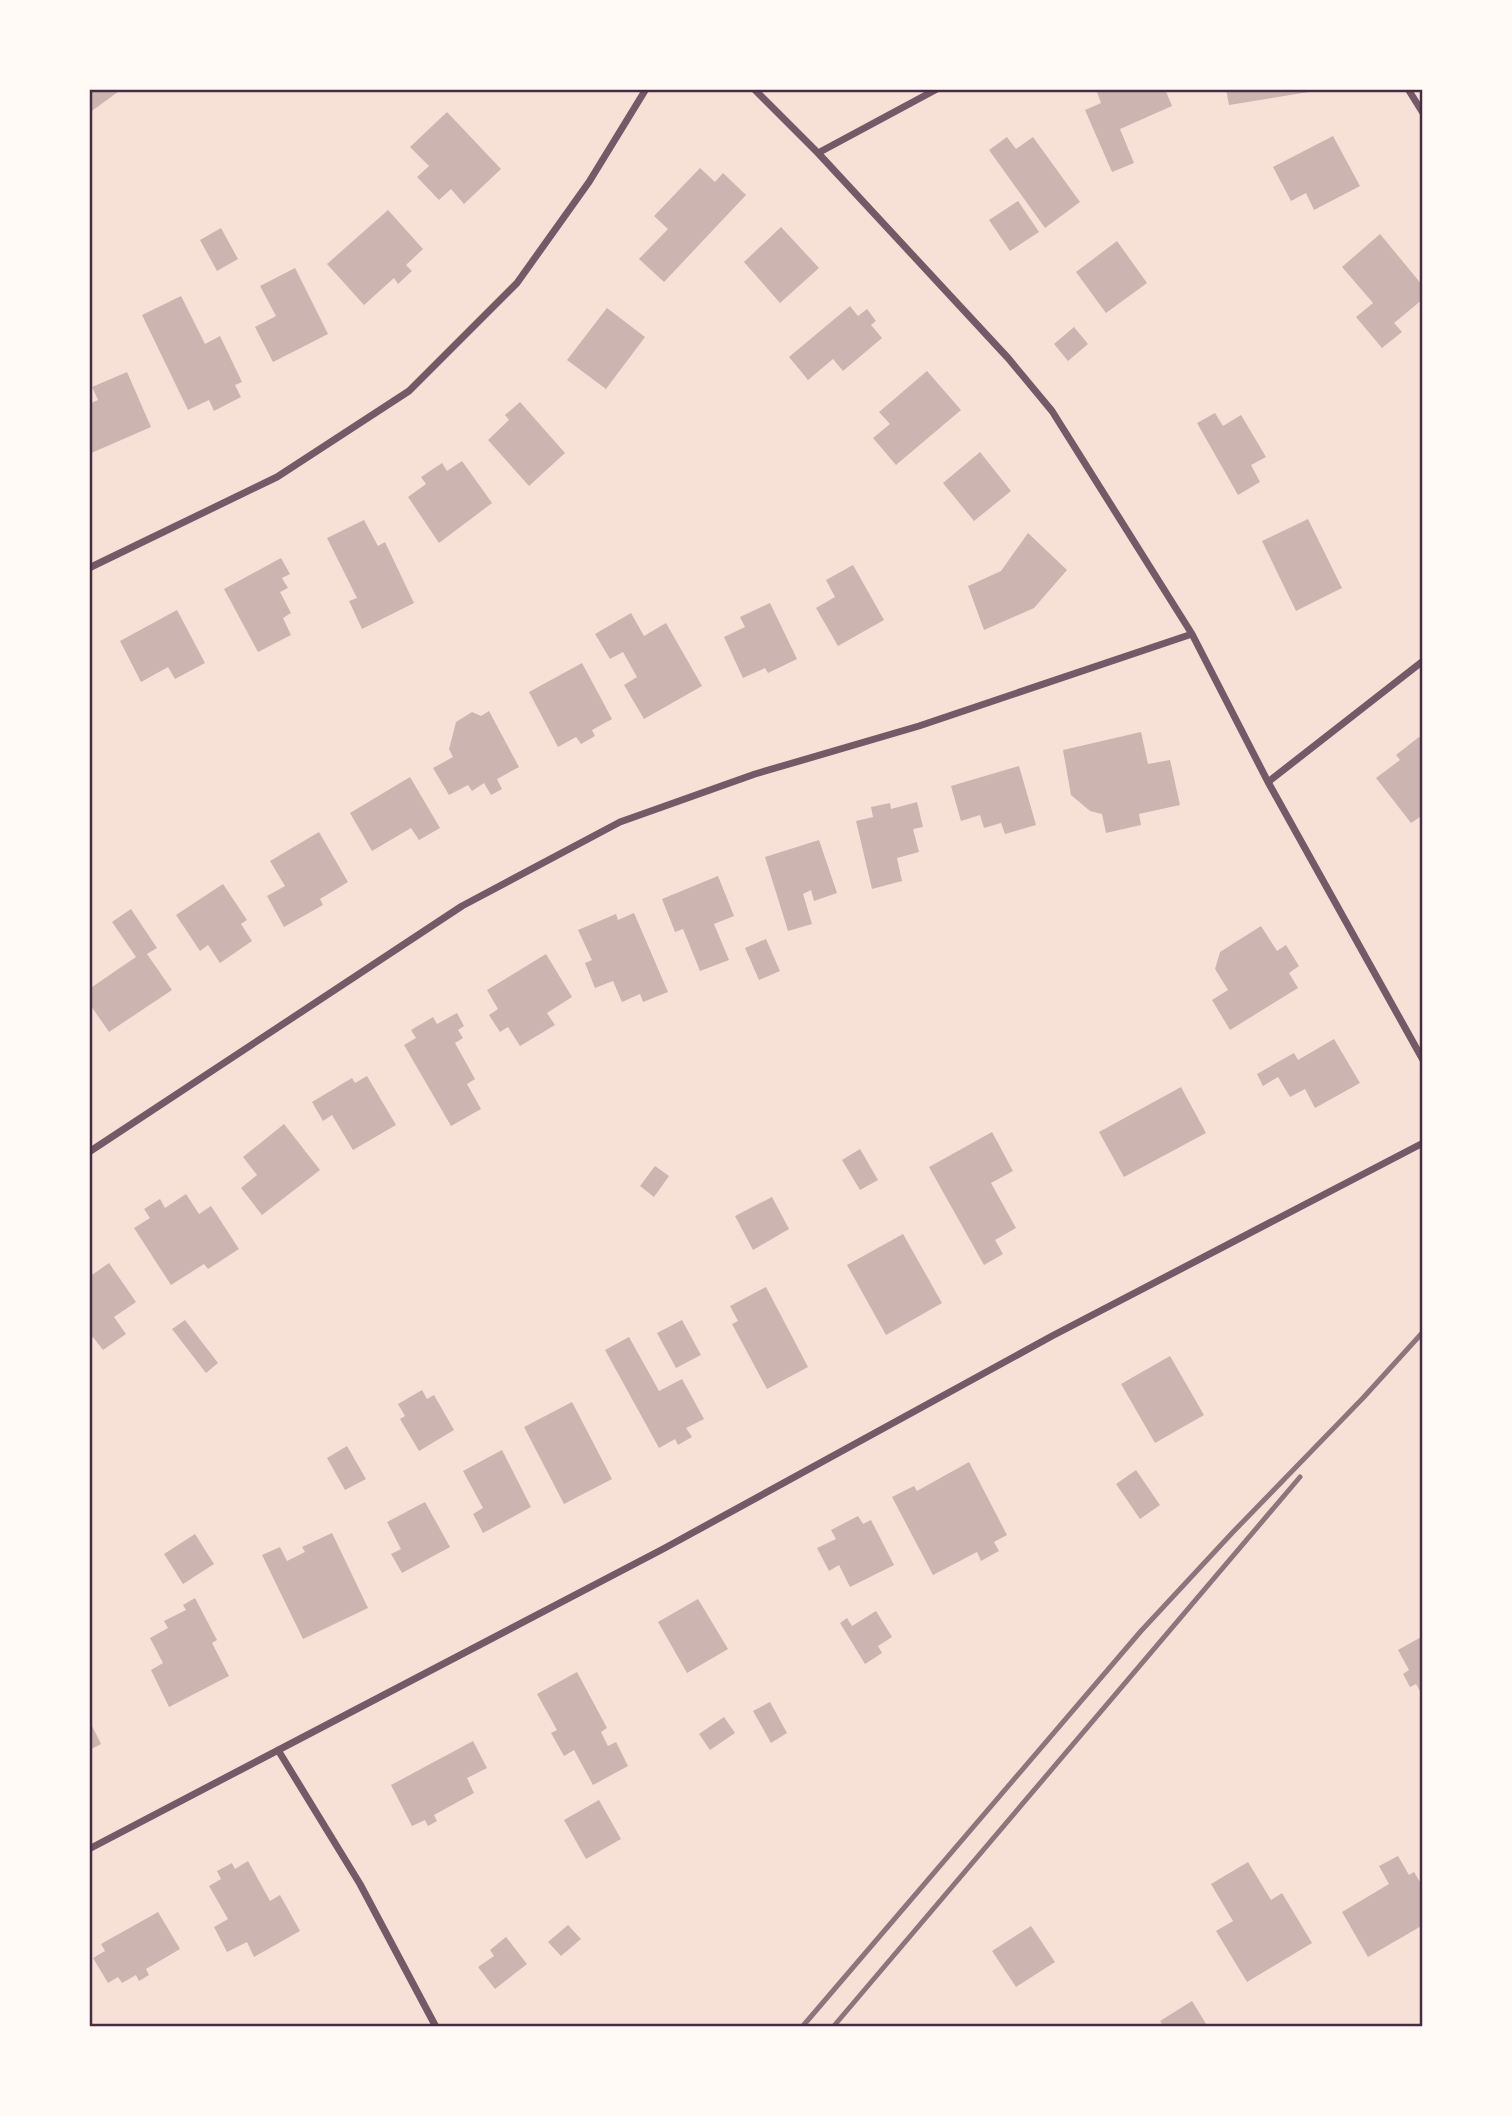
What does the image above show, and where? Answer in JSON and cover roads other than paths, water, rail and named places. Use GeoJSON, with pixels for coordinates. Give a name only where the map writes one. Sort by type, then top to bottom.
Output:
{"type":"FeatureCollection","features":[{"type":"Feature","properties":{"kind":"street"},"geometry":{"type":"LineString","coordinates":[[89,568],[276,477],[409,391],[517,283],[589,182],[646,89]]}},
{"type":"Feature","properties":{"kind":"street"},"geometry":{"type":"LineString","coordinates":[[754,89],[818,153],[1008,358],[1052,411],[1192,634],[1268,782],[1423,1060]]}},
{"type":"Feature","properties":{"kind":"street"},"geometry":{"type":"LineString","coordinates":[[818,153],[937,89]]}},
{"type":"Feature","properties":{"kind":"street"},"geometry":{"type":"LineString","coordinates":[[1408,89],[1423,113]]}},
{"type":"Feature","properties":{"kind":"street"},"geometry":{"type":"LineString","coordinates":[[89,1152],[462,906],[620,822],[755,774],[919,726],[1192,634]]}},
{"type":"Feature","properties":{"kind":"street"},"geometry":{"type":"LineString","coordinates":[[1268,782],[1423,661]]}},
{"type":"Feature","properties":{"kind":"street"},"geometry":{"type":"LineString","coordinates":[[89,1849],[663,1549],[1052,1336],[1423,1143]]}},
{"type":"Feature","properties":{"kind":"street"},"geometry":{"type":"LineString","coordinates":[[278,1750],[360,1884],[436,2027]]}},
{"type":"Feature","properties":{"kind":"railway"},"geometry":{"type":"LineString","coordinates":[[802,2027],[1141,1631],[1423,1332]]}},
{"type":"Feature","properties":{"kind":"railway"},"geometry":{"type":"LineString","coordinates":[[833,2027],[1300,1477]]}}]}
